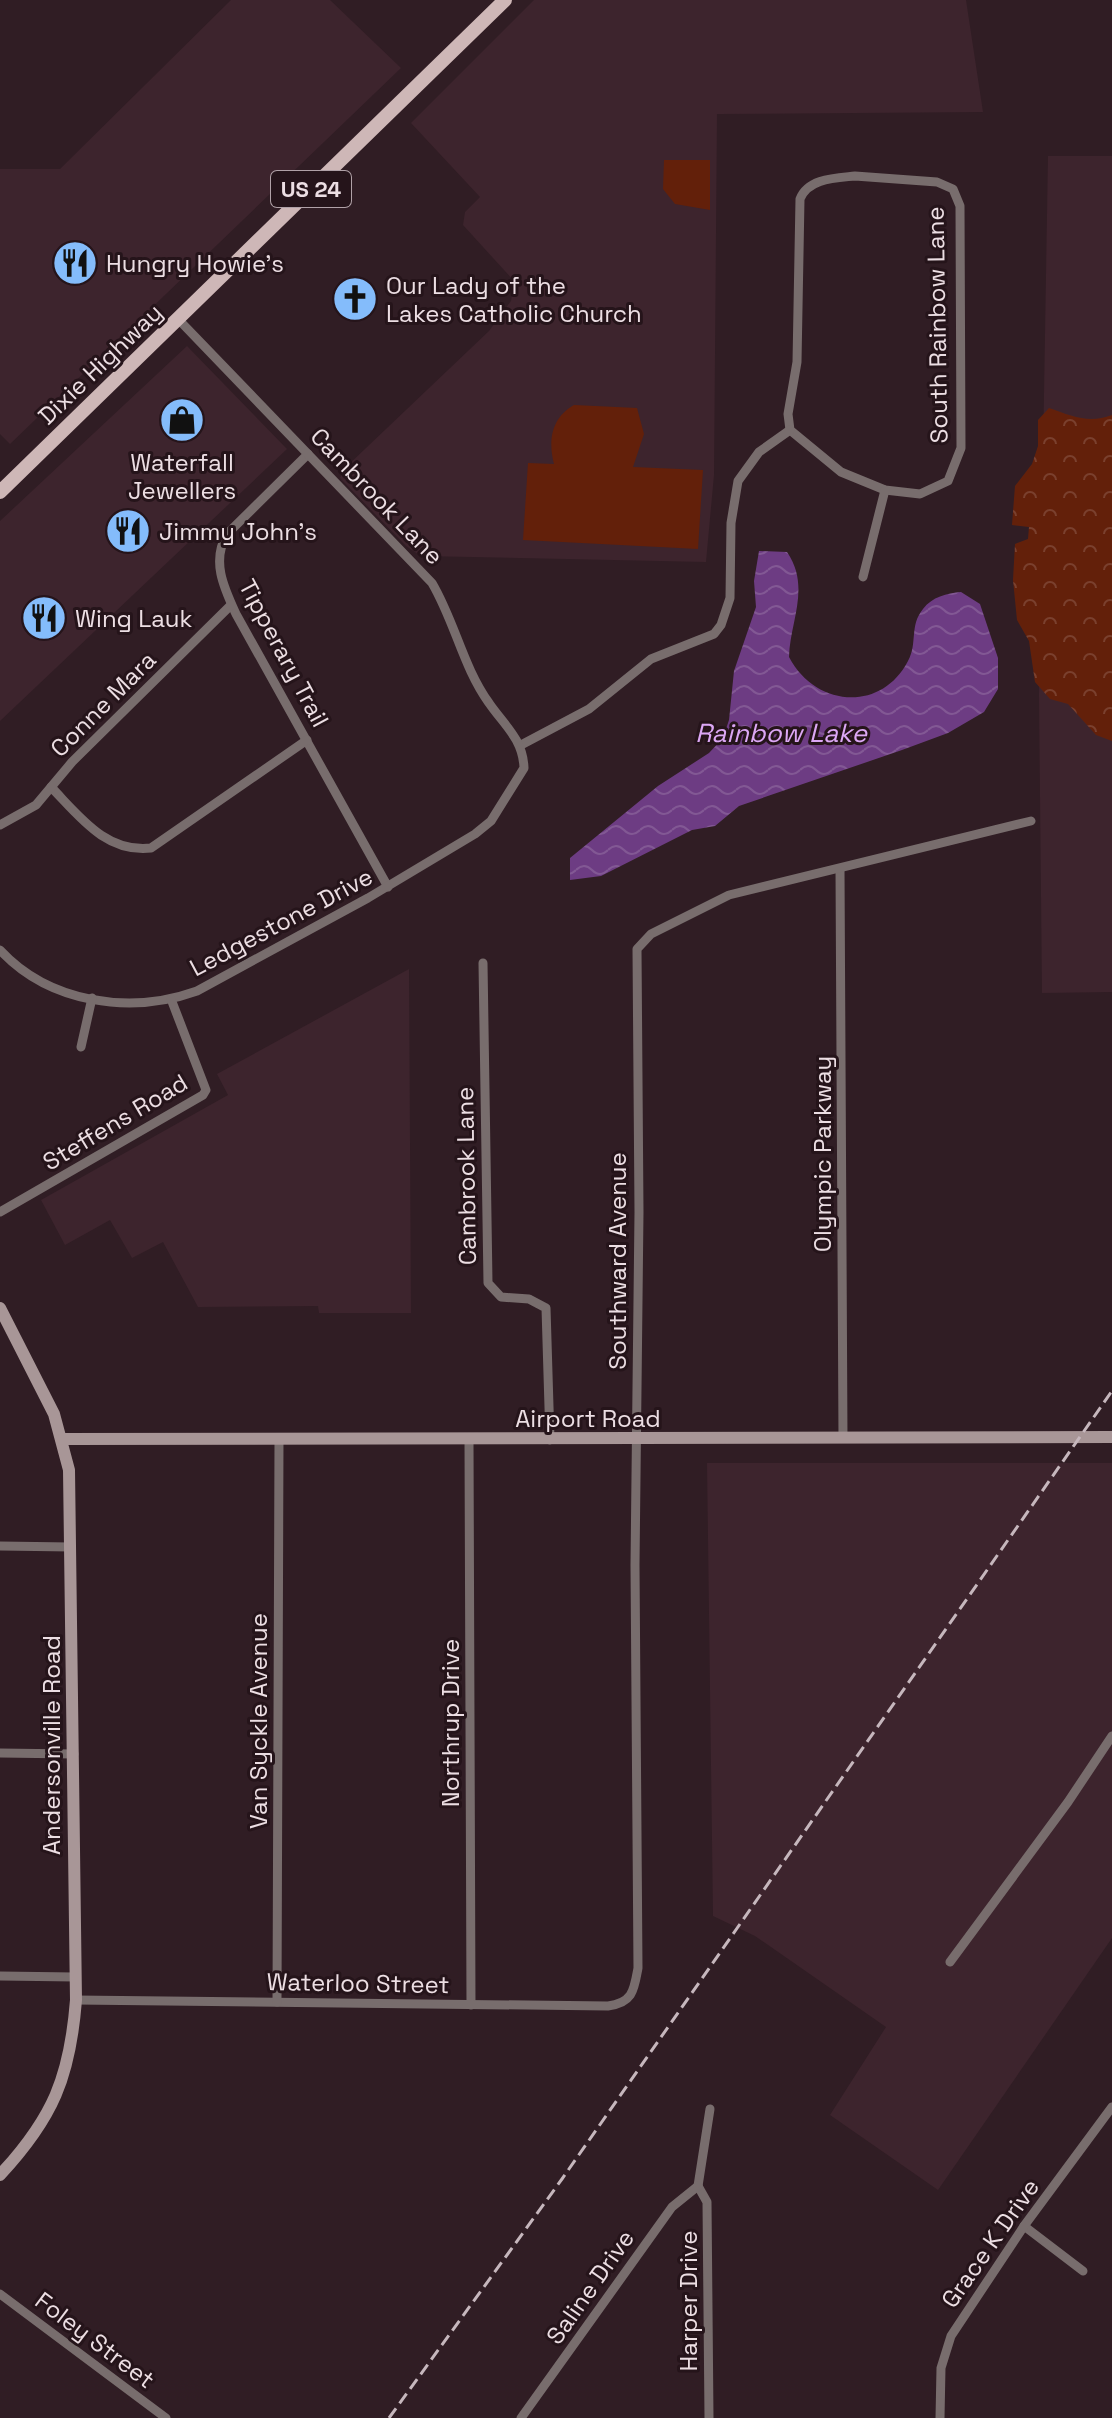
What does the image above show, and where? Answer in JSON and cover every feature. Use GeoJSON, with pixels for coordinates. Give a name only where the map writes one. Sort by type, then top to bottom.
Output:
{"type":"FeatureCollection","features":[{"type":"Feature","properties":{"kind":"main road","name":"Dixie Highway"},"geometry":{"type":"LineString","coordinates":[[0,492],[505,0]]}},
{"type":"Feature","properties":{"kind":"street","name":"South Rainbow Lane"},"geometry":{"type":"LineString","coordinates":[[829,178],[922,179],[946,185],[960,206],[959,461],[948,481],[935,490],[920,494],[885,490],[841,472],[790,430],[788,414],[797,362],[803,192],[829,178]]}},
{"type":"Feature","properties":{"kind":"street","name":"Cambrook Lane"},"geometry":{"type":"LineString","coordinates":[[178,319],[432,583],[452,621],[474,680],[521,745]]}},
{"type":"Feature","properties":{"kind":"street"},"geometry":{"type":"LineString","coordinates":[[521,745],[589,709],[651,659],[714,634],[721,625],[730,598],[731,523],[738,481],[759,452],[790,430]]}},
{"type":"Feature","properties":{"kind":"street","name":"Tipperary Trail"},"geometry":{"type":"LineString","coordinates":[[308,454],[223,541],[219,566],[231,605],[388,887]]}},
{"type":"Feature","properties":{"kind":"street"},"geometry":{"type":"LineString","coordinates":[[863,577],[885,490]]}},
{"type":"Feature","properties":{"kind":"street","name":"Conne Mara"},"geometry":{"type":"LineString","coordinates":[[0,825],[29,810],[142,691],[231,605]]}},
{"type":"Feature","properties":{"kind":"street"},"geometry":{"type":"LineString","coordinates":[[51,787],[114,845],[130,850],[151,848],[307,740]]}},
{"type":"Feature","properties":{"kind":"street","name":"Ledgestone Drive"},"geometry":{"type":"LineString","coordinates":[[0,950],[42,984],[92,998],[133,1003],[171,999],[197,991],[444,855],[491,821],[524,768],[521,745]]}},
{"type":"Feature","properties":{"kind":"street","name":"Southward Avenue"},"geometry":{"type":"LineString","coordinates":[[634,1992],[638,1968],[637,949],[651,934],[729,895],[1031,821]]}},
{"type":"Feature","properties":{"kind":"street","name":"Olympic Parkway"},"geometry":{"type":"LineString","coordinates":[[840,869],[843,1438]]}},
{"type":"Feature","properties":{"kind":"street","name":"Cambrook Lane"},"geometry":{"type":"LineString","coordinates":[[483,963],[488,1283],[501,1297],[529,1299],[546,1308],[550,1440]]}},
{"type":"Feature","properties":{"kind":"street"},"geometry":{"type":"LineString","coordinates":[[81,1047],[92,998]]}},
{"type":"Feature","properties":{"kind":"street","name":"Steffens Road"},"geometry":{"type":"LineString","coordinates":[[0,1212],[203,1095],[206,1090],[202,1074],[171,999]]}},
{"type":"Feature","properties":{"kind":"street","name":"Andersonville Road"},"geometry":{"type":"LineString","coordinates":[[0,1308],[54,1414],[69,1470],[76,2000],[73,2042],[59,2093],[47,2117],[0,2175]]}},
{"type":"Feature","properties":{"kind":"street","name":"Airport Road"},"geometry":{"type":"LineString","coordinates":[[63,1439],[636,1441],[1112,1437]]}},
{"type":"Feature","properties":{"kind":"street","name":"Van Syckle Avenue"},"geometry":{"type":"LineString","coordinates":[[277,2002],[279,1440]]}},
{"type":"Feature","properties":{"kind":"street","name":"Northrup Drive"},"geometry":{"type":"LineString","coordinates":[[469,1441],[471,2005]]}},
{"type":"Feature","properties":{"kind":"street"},"geometry":{"type":"LineString","coordinates":[[0,1546],[71,1547]]}},
{"type":"Feature","properties":{"kind":"street"},"geometry":{"type":"LineString","coordinates":[[950,1962],[1112,1736]]}},
{"type":"Feature","properties":{"kind":"street"},"geometry":{"type":"LineString","coordinates":[[0,1753],[74,1754]]}},
{"type":"Feature","properties":{"kind":"street"},"geometry":{"type":"LineString","coordinates":[[0,1976],[75,1977]]}},
{"type":"Feature","properties":{"kind":"street","name":"Waterloo Street"},"geometry":{"type":"LineString","coordinates":[[76,2000],[608,2006],[628,2000],[634,1992]]}},
{"type":"Feature","properties":{"kind":"street","name":"Grace K Drive"},"geometry":{"type":"LineString","coordinates":[[940,2418],[941,2368],[951,2336],[1024,2226],[1112,2107]]}},
{"type":"Feature","properties":{"kind":"street"},"geometry":{"type":"LineString","coordinates":[[698,2186],[710,2109]]}},
{"type":"Feature","properties":{"kind":"street","name":"Saline Drive"},"geometry":{"type":"LineString","coordinates":[[521,2418],[672,2207],[698,2186]]}},
{"type":"Feature","properties":{"kind":"street","name":"Harper Drive"},"geometry":{"type":"LineString","coordinates":[[698,2186],[707,2202],[709,2418]]}},
{"type":"Feature","properties":{"kind":"street"},"geometry":{"type":"LineString","coordinates":[[1024,2226],[1083,2271]]}},
{"type":"Feature","properties":{"kind":"street","name":"Foley Street"},"geometry":{"type":"LineString","coordinates":[[0,2294],[166,2418]]}},
{"type":"Feature","properties":{"kind":"shaded area"},"geometry":{"type":"Polygon","coordinates":[[[231,0],[330,0],[401,68],[10,444],[0,434],[0,169],[60,169],[231,0]]]}},
{"type":"Feature","properties":{"kind":"shaded area"},"geometry":{"type":"Polygon","coordinates":[[[534,0],[966,0],[983,112],[717,114],[714,475],[706,562],[421,556],[406,546],[340,478],[345,468],[489,331],[511,301],[514,281],[463,225],[465,212],[480,197],[411,123],[534,0]]]}},
{"type":"Feature","properties":{"kind":"shaded area"},"geometry":{"type":"Polygon","coordinates":[[[1048,156],[1112,156],[1112,992],[1042,993],[1039,694],[1048,156]]]}},
{"type":"Feature","properties":{"kind":"shaded area"},"geometry":{"type":"Polygon","coordinates":[[[187,346],[287,449],[0,721],[0,521],[187,346]]]}},
{"type":"Feature","properties":{"kind":"shaded area"},"geometry":{"type":"Polygon","coordinates":[[[409,969],[411,1313],[319,1313],[318,1306],[198,1307],[163,1242],[132,1258],[110,1220],[65,1245],[41,1200],[228,1095],[217,1074],[409,969]]]}},
{"type":"Feature","properties":{"kind":"shaded area"},"geometry":{"type":"Polygon","coordinates":[[[707,1463],[1112,1463],[1112,1938],[938,2190],[830,2115],[886,2027],[755,1936],[713,1916],[707,1463]]]}},
{"type":"Feature","properties":{"kind":"green space"},"geometry":{"type":"Polygon","coordinates":[[[664,160],[710,160],[710,210],[675,204],[663,189],[664,160]]]}},
{"type":"Feature","properties":{"kind":"green space"},"geometry":{"type":"Polygon","coordinates":[[[574,405],[637,408],[644,434],[633,467],[703,470],[698,549],[523,540],[528,463],[554,464],[551,447],[553,431],[560,416],[574,405]]]}},
{"type":"Feature","properties":{"kind":"green space"},"geometry":{"type":"Polygon","coordinates":[[[1049,408],[1088,419],[1112,415],[1112,741],[1096,735],[1068,704],[1050,699],[1035,682],[1029,641],[1017,620],[1013,580],[1015,544],[1028,539],[1029,527],[1012,525],[1015,486],[1032,464],[1038,446],[1038,420],[1049,408]]]}},
{"type":"Feature","properties":{"kind":"water","name":"Rainbow Lake"},"geometry":{"type":"Polygon","coordinates":[[[759,551],[787,552],[794,565],[798,591],[789,657],[800,674],[815,686],[831,694],[848,697],[865,696],[882,689],[896,678],[908,661],[916,622],[923,609],[940,596],[961,592],[980,604],[998,658],[998,689],[984,712],[948,733],[739,806],[715,826],[692,830],[601,876],[570,880],[570,858],[658,786],[709,753],[723,738],[729,720],[734,671],[756,607],[754,581],[759,551]]]}},
{"type":"Feature","properties":{"kind":"railway"},"geometry":{"type":"LineString","coordinates":[[389,2418],[562,2179],[1112,1391]]}},
{"type":"Feature","properties":{"kind":"place","name":"Hungry Howie's"},"geometry":{"type":"Point","coordinates":[75,263]}},
{"type":"Feature","properties":{"kind":"place","name":"Our Lady of the Lakes Catholic Church"},"geometry":{"type":"Point","coordinates":[355,299]}},
{"type":"Feature","properties":{"kind":"place","name":"Waterfall Jewellers"},"geometry":{"type":"Point","coordinates":[182,420]}},
{"type":"Feature","properties":{"kind":"place","name":"Jimmy John's"},"geometry":{"type":"Point","coordinates":[128,531]}},
{"type":"Feature","properties":{"kind":"place","name":"Wing Lauk"},"geometry":{"type":"Point","coordinates":[44,618]}}]}
